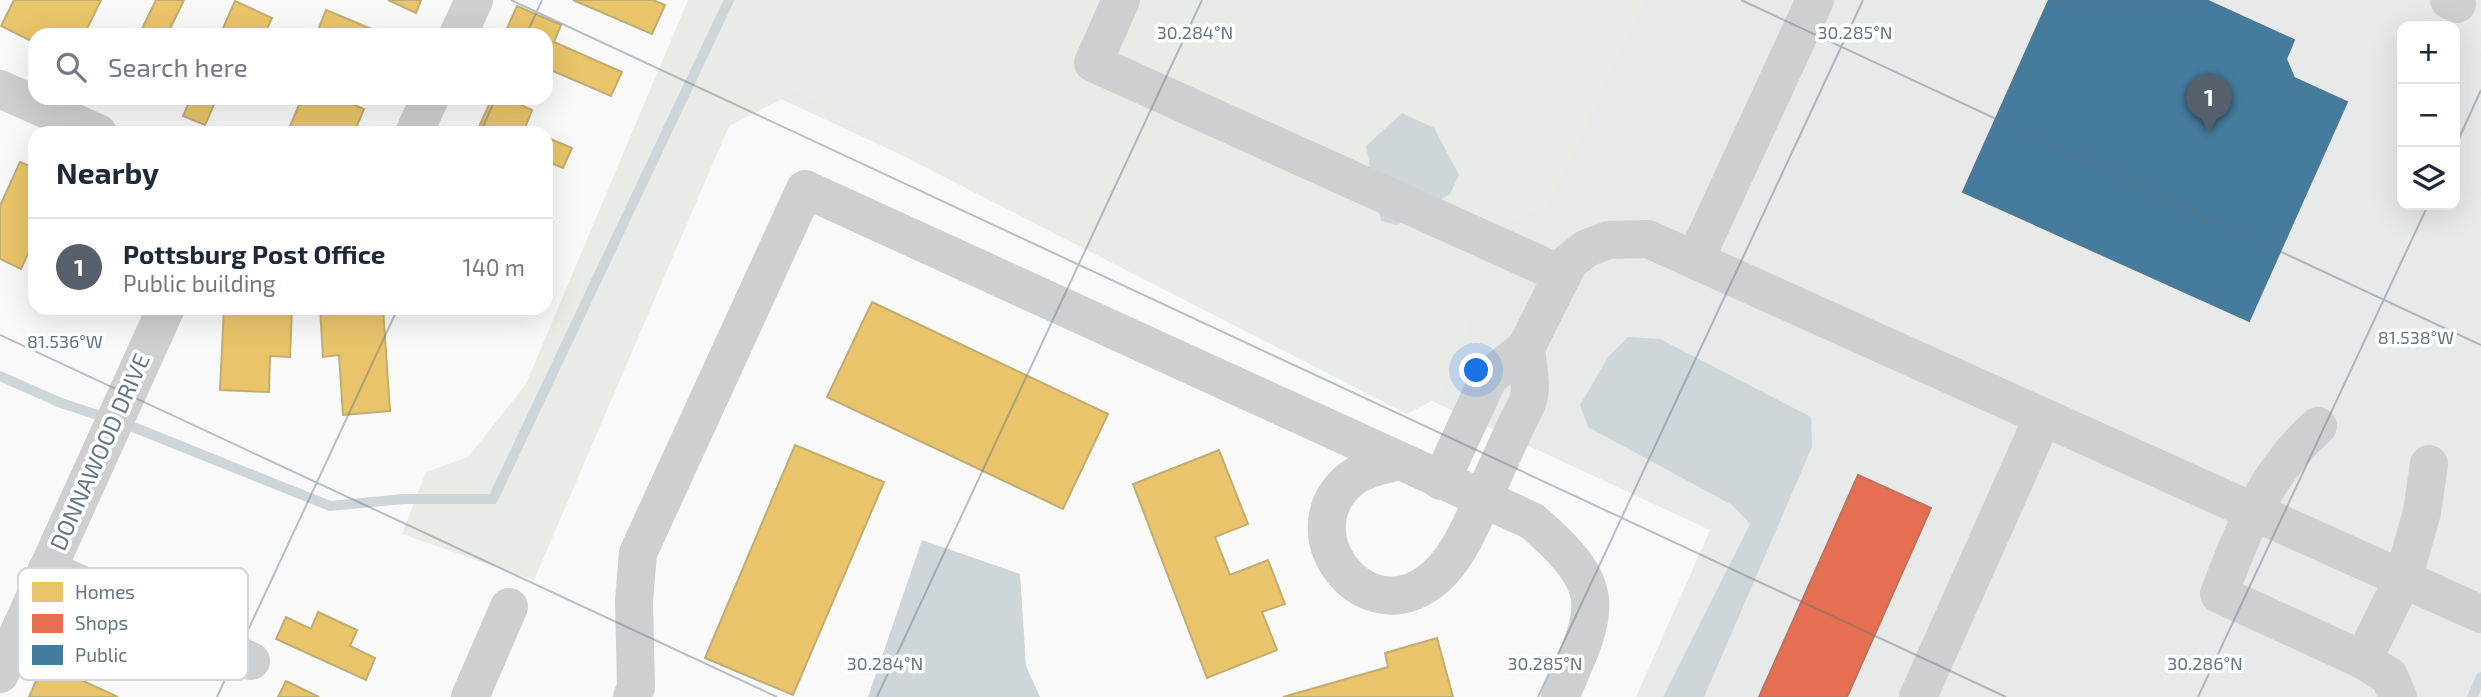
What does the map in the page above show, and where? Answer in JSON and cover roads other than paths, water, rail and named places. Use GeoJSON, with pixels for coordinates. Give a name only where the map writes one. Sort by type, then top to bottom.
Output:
{"type":"FeatureCollection","features":[{"type":"Feature","properties":{"kind":"street"},"geometry":{"type":"LineString","coordinates":[[461,28],[474,0]]}},
{"type":"Feature","properties":{"kind":"street"},"geometry":{"type":"LineString","coordinates":[[1121,0],[1093,63],[1563,275]]}},
{"type":"Feature","properties":{"kind":"street"},"geometry":{"type":"LineString","coordinates":[[1695,260],[1815,0]]}},
{"type":"Feature","properties":{"kind":"street"},"geometry":{"type":"LineString","coordinates":[[0,89],[28,102]]}},
{"type":"Feature","properties":{"kind":"street"},"geometry":{"type":"LineString","coordinates":[[36,105],[82,126]]}},
{"type":"Feature","properties":{"kind":"street"},"geometry":{"type":"LineString","coordinates":[[417,126],[427,105]]}},
{"type":"Feature","properties":{"kind":"street"},"geometry":{"type":"LineString","coordinates":[[632,697],[636,687],[634,601],[638,553],[805,189],[1532,521],[1564,549],[1583,575],[1591,599],[1589,630],[1559,697]]}},
{"type":"Feature","properties":{"kind":"street"},"geometry":{"type":"LineString","coordinates":[[1441,481],[1489,377],[1526,348],[1569,262],[1587,247],[1609,240],[1647,239],[2481,614]]}},
{"type":"Feature","properties":{"kind":"street","name":"DONNAWOOD DRIVE"},"geometry":{"type":"LineString","coordinates":[[47,568],[163,315]]}},
{"type":"Feature","properties":{"kind":"street"},"geometry":{"type":"LineString","coordinates":[[1400,461],[1375,467],[1355,476],[1339,492],[1329,512],[1327,535],[1332,557],[1345,575],[1363,589],[1385,595],[1407,593],[1428,583],[1457,549],[1483,499],[1529,396],[1526,348]]}},
{"type":"Feature","properties":{"kind":"street"},"geometry":{"type":"LineString","coordinates":[[1918,697],[2043,417]]}},
{"type":"Feature","properties":{"kind":"street"},"geometry":{"type":"LineString","coordinates":[[2318,426],[2292,449],[2251,511],[2218,594],[2363,660],[2389,676],[2398,697]]}},
{"type":"Feature","properties":{"kind":"street"},"geometry":{"type":"LineString","coordinates":[[2363,660],[2403,579],[2422,512],[2429,464]]}},
{"type":"Feature","properties":{"kind":"street"},"geometry":{"type":"LineString","coordinates":[[470,697],[509,607]]}},
{"type":"Feature","properties":{"kind":"street","name":"DONNAWOOD DRIVE"},"geometry":{"type":"LineString","coordinates":[[0,674],[18,634]]}},
{"type":"Feature","properties":{"kind":"waterway"},"geometry":{"type":"LineString","coordinates":[[123,423],[330,506],[404,499],[493,499],[729,0]]}},
{"type":"Feature","properties":{"kind":"waterway"},"geometry":{"type":"LineString","coordinates":[[0,376],[61,403],[107,418]]}},
{"type":"Feature","properties":{"kind":"waterway"},"geometry":{"type":"LineString","coordinates":[[2472,697],[2481,677]]}},
{"type":"Feature","properties":{"kind":"place","name":"Pottsburg Post Office"},"geometry":{"type":"Point","coordinates":[2209,132]}}]}
